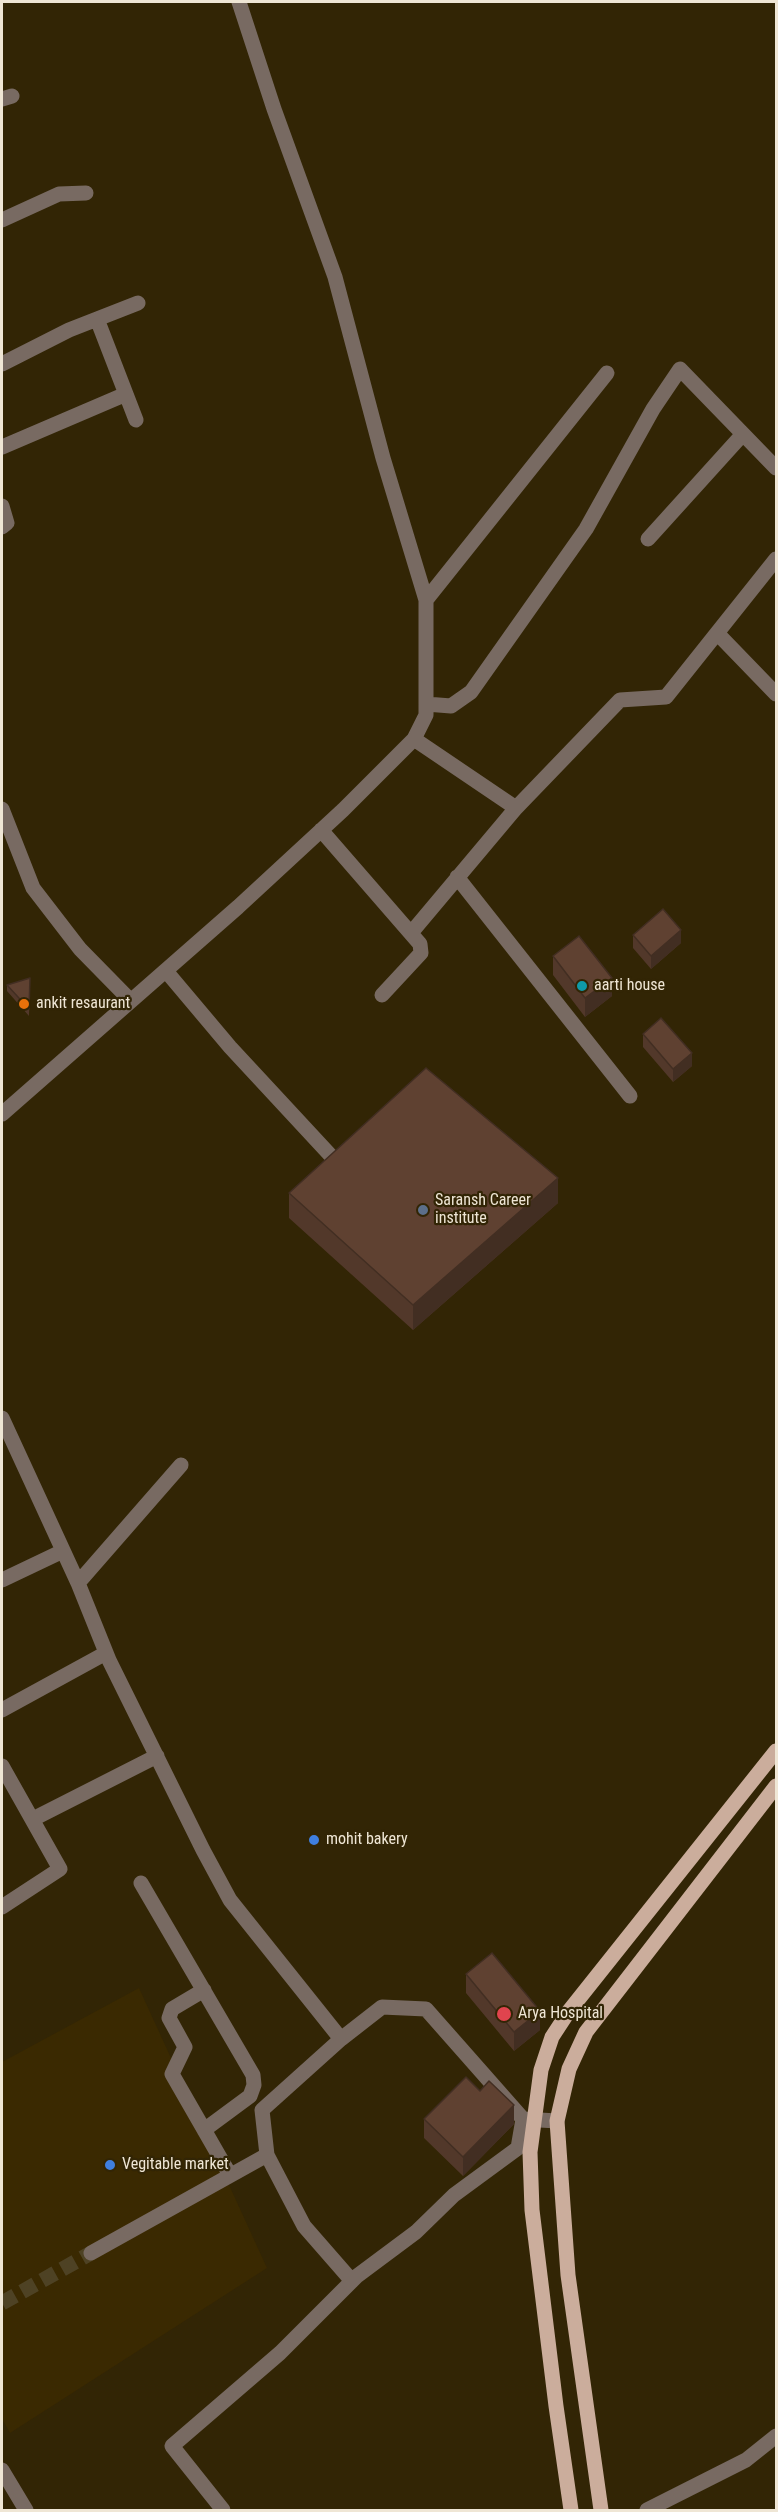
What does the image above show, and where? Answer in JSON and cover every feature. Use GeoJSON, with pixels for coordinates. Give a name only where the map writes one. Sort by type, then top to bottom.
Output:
{"type":"FeatureCollection","features":[{"type":"Feature","properties":{"kind":"main road"},"geometry":{"type":"LineString","coordinates":[[571,2511],[532,2210],[528,2119],[541,2070],[552,2037],[638,1923],[777,1751]]}},
{"type":"Feature","properties":{"kind":"main road"},"geometry":{"type":"LineString","coordinates":[[601,2511],[568,2275],[557,2121],[569,2069],[586,2032],[777,1786]]}},
{"type":"Feature","properties":{"kind":"street"},"geometry":{"type":"LineString","coordinates":[[2,1114],[166,971],[321,830],[414,739],[426,715],[426,600],[383,458],[335,277],[274,109],[239,2]]}},
{"type":"Feature","properties":{"kind":"street"},"geometry":{"type":"LineString","coordinates":[[2,220],[59,194],[86,193]]}},
{"type":"Feature","properties":{"kind":"street"},"geometry":{"type":"LineString","coordinates":[[2,364],[97,319],[138,303]]}},
{"type":"Feature","properties":{"kind":"street"},"geometry":{"type":"LineString","coordinates":[[97,319],[136,420]]}},
{"type":"Feature","properties":{"kind":"street"},"geometry":{"type":"LineString","coordinates":[[426,705],[451,706],[471,692],[586,529],[653,409],[680,369],[777,468]]}},
{"type":"Feature","properties":{"kind":"street"},"geometry":{"type":"LineString","coordinates":[[426,600],[608,373]]}},
{"type":"Feature","properties":{"kind":"street"},"geometry":{"type":"LineString","coordinates":[[2,447],[126,394]]}},
{"type":"Feature","properties":{"kind":"street"},"geometry":{"type":"LineString","coordinates":[[648,539],[743,434]]}},
{"type":"Feature","properties":{"kind":"street"},"geometry":{"type":"LineString","coordinates":[[2,506],[7,523],[2,527]]}},
{"type":"Feature","properties":{"kind":"street"},"geometry":{"type":"LineString","coordinates":[[411,933],[516,808],[620,700],[666,697],[777,559]]}},
{"type":"Feature","properties":{"kind":"street"},"geometry":{"type":"LineString","coordinates":[[717,633],[777,694]]}},
{"type":"Feature","properties":{"kind":"street"},"geometry":{"type":"LineString","coordinates":[[414,739],[516,808]]}},
{"type":"Feature","properties":{"kind":"street"},"geometry":{"type":"LineString","coordinates":[[2,809],[33,888],[80,949],[131,1001]]}},
{"type":"Feature","properties":{"kind":"street"},"geometry":{"type":"LineString","coordinates":[[321,830],[420,944],[421,953],[382,995]]}},
{"type":"Feature","properties":{"kind":"street"},"geometry":{"type":"LineString","coordinates":[[458,877],[630,1096]]}},
{"type":"Feature","properties":{"kind":"street"},"geometry":{"type":"LineString","coordinates":[[166,971],[230,1047],[332,1157]]}},
{"type":"Feature","properties":{"kind":"street"},"geometry":{"type":"LineString","coordinates":[[2,1418],[78,1583],[106,1653],[230,1900],[341,2039]]}},
{"type":"Feature","properties":{"kind":"street"},"geometry":{"type":"LineString","coordinates":[[78,1583],[181,1465]]}},
{"type":"Feature","properties":{"kind":"street"},"geometry":{"type":"LineString","coordinates":[[2,1580],[63,1551]]}},
{"type":"Feature","properties":{"kind":"street"},"geometry":{"type":"LineString","coordinates":[[2,1710],[106,1653]]}},
{"type":"Feature","properties":{"kind":"street"},"geometry":{"type":"LineString","coordinates":[[33,1820],[157,1756]]}},
{"type":"Feature","properties":{"kind":"street"},"geometry":{"type":"LineString","coordinates":[[2,1766],[60,1869],[2,1907]]}},
{"type":"Feature","properties":{"kind":"street"},"geometry":{"type":"LineString","coordinates":[[141,1883],[254,2075],[254,2085],[250,2096],[204,2130]]}},
{"type":"Feature","properties":{"kind":"street"},"geometry":{"type":"LineString","coordinates":[[204,1990],[172,2010],[169,2018],[185,2047],[172,2074],[230,2175]]}},
{"type":"Feature","properties":{"kind":"street"},"geometry":{"type":"LineString","coordinates":[[352,2281],[304,2226],[267,2155],[262,2110],[341,2039],[382,2007],[426,2009],[528,2119],[557,2121]]}},
{"type":"Feature","properties":{"kind":"street"},"geometry":{"type":"LineString","coordinates":[[223,2511],[172,2446],[280,2353],[352,2281],[416,2232],[454,2195],[518,2148],[528,2119]]}},
{"type":"Feature","properties":{"kind":"street"},"geometry":{"type":"LineString","coordinates":[[90,2253],[267,2155]]}},
{"type":"Feature","properties":{"kind":"street"},"geometry":{"type":"LineString","coordinates":[[647,2511],[746,2460],[777,2436]]}},
{"type":"Feature","properties":{"kind":"street"},"geometry":{"type":"LineString","coordinates":[[2,2470],[26,2511]]}},
{"type":"Feature","properties":{"kind":"shaded area","name":"Vegitable market"},"geometry":{"type":"Polygon","coordinates":[[[139,1988],[267,2268],[10,2433],[2,2419],[2,2062],[139,1988]]]}},
{"type":"Feature","properties":{"kind":"building"},"geometry":{"type":"Polygon","coordinates":[[[663,909],[681,930],[651,956],[633,935],[663,909]]]}},
{"type":"Feature","properties":{"kind":"building"},"geometry":{"type":"Polygon","coordinates":[[[579,936],[612,978],[585,998],[553,956],[579,936]]]}},
{"type":"Feature","properties":{"kind":"building","name":"ankit resaurant"},"geometry":{"type":"Polygon","coordinates":[[[30,978],[29,1009],[7,985],[30,978]]]}},
{"type":"Feature","properties":{"kind":"building"},"geometry":{"type":"Polygon","coordinates":[[[661,1018],[692,1053],[673,1069],[643,1034],[661,1018]]]}},
{"type":"Feature","properties":{"kind":"building","name":"Saransh Career institute"},"geometry":{"type":"Polygon","coordinates":[[[426,1068],[558,1178],[413,1305],[289,1193],[426,1068]]]}},
{"type":"Feature","properties":{"kind":"building"},"geometry":{"type":"Polygon","coordinates":[[[492,1953],[540,2011],[514,2032],[466,1974],[492,1953]]]}},
{"type":"Feature","properties":{"kind":"building"},"geometry":{"type":"Polygon","coordinates":[[[466,2077],[480,2091],[489,2081],[514,2105],[463,2157],[424,2119],[466,2077]]]}},
{"type":"Feature","properties":{"kind":"tunnel"},"geometry":{"type":"LineString","coordinates":[[2,2303],[91,2253]]}},
{"type":"Feature","properties":{"kind":"place","name":"aarti house"},"geometry":{"type":"Point","coordinates":[582,986]}},
{"type":"Feature","properties":{"kind":"place","name":"ankit resaurant"},"geometry":{"type":"Point","coordinates":[24,1004]}},
{"type":"Feature","properties":{"kind":"place","name":"Saransh Career institute"},"geometry":{"type":"Point","coordinates":[423,1210]}},
{"type":"Feature","properties":{"kind":"place","name":"mohit bakery"},"geometry":{"type":"Point","coordinates":[314,1840]}},
{"type":"Feature","properties":{"kind":"place","name":"Arya Hospital"},"geometry":{"type":"Point","coordinates":[504,2014]}},
{"type":"Feature","properties":{"kind":"place","name":"Vegitable market"},"geometry":{"type":"Point","coordinates":[110,2165]}}]}
